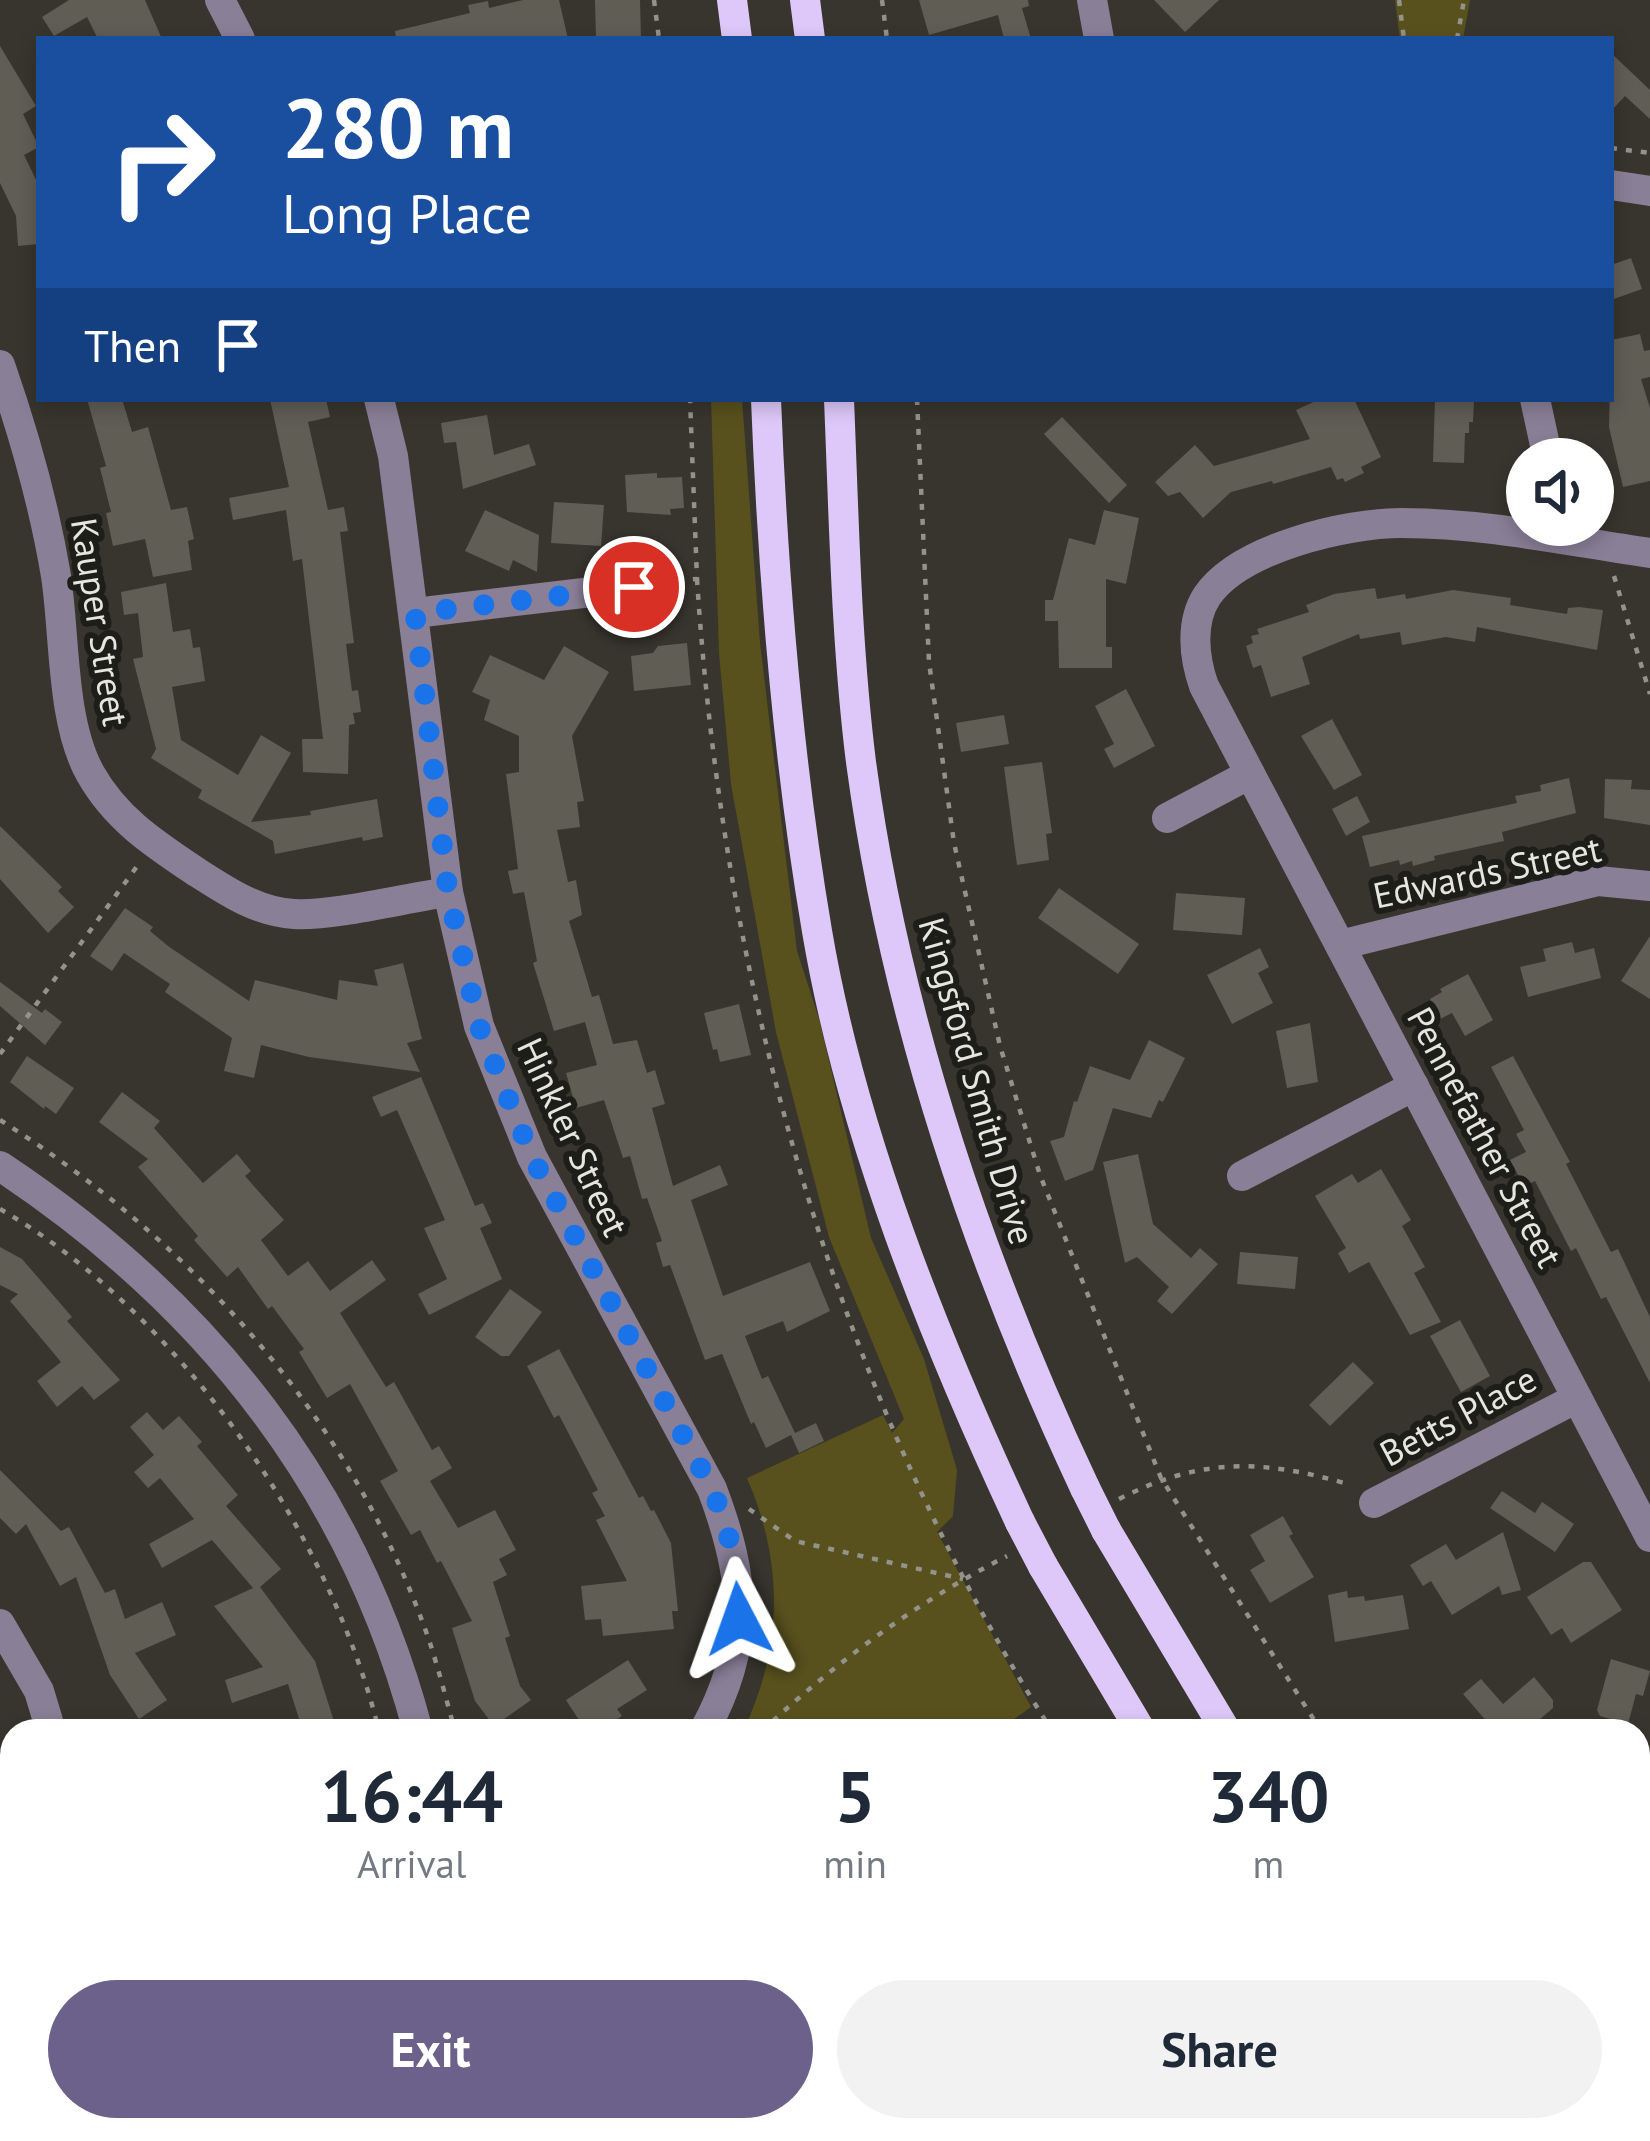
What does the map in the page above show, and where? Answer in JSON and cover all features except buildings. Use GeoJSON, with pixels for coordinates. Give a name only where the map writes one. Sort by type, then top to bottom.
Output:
{"type":"FeatureCollection","features":[{"type":"Feature","properties":{"kind":"main road"},"geometry":{"type":"LineString","coordinates":[[732,0],[737,36]]}},
{"type":"Feature","properties":{"kind":"main road"},"geometry":{"type":"LineString","coordinates":[[805,0],[810,36]]}},
{"type":"Feature","properties":{"kind":"main road"},"geometry":{"type":"LineString","coordinates":[[766,402],[773,580],[788,727],[818,935],[875,1160],[937,1335],[1020,1522],[1134,1719]]}},
{"type":"Feature","properties":{"kind":"main road","name":"Kingsford Smith Drive"},"geometry":{"type":"LineString","coordinates":[[839,402],[846,591],[861,760],[893,944],[952,1163],[1006,1312],[1085,1488],[1219,1719]]}},
{"type":"Feature","properties":{"kind":"street"},"geometry":{"type":"LineString","coordinates":[[1092,0],[1098,36]]}},
{"type":"Feature","properties":{"kind":"street"},"geometry":{"type":"LineString","coordinates":[[229,2],[239,36]]}},
{"type":"Feature","properties":{"kind":"street"},"geometry":{"type":"LineString","coordinates":[[1614,185],[1650,191]]}},
{"type":"Feature","properties":{"kind":"street","name":"Kauper Street"},"geometry":{"type":"LineString","coordinates":[[0,364],[22,427],[47,535],[75,733],[87,768],[107,801],[154,844],[230,894],[263,909],[297,914],[448,892]]}},
{"type":"Feature","properties":{"kind":"street","name":"Hinkler Street"},"geometry":{"type":"LineString","coordinates":[[380,402],[393,456],[415,613],[448,892],[479,1026],[512,1114],[712,1489],[732,1540],[740,1593],[738,1645],[725,1693],[711,1719]]}},
{"type":"Feature","properties":{"kind":"street"},"geometry":{"type":"LineString","coordinates":[[1536,402],[1544,438]]}},
{"type":"Feature","properties":{"kind":"street","name":"Pennefather Street"},"geometry":{"type":"LineString","coordinates":[[1506,529],[1398,523],[1335,531],[1276,549],[1228,574],[1201,608],[1195,638],[1198,670],[1650,1537]]}},
{"type":"Feature","properties":{"kind":"street","name":"Pennefather Street"},"geometry":{"type":"LineString","coordinates":[[1604,546],[1650,553]]}},
{"type":"Feature","properties":{"kind":"street"},"geometry":{"type":"LineString","coordinates":[[415,613],[634,589]]}},
{"type":"Feature","properties":{"kind":"street"},"geometry":{"type":"LineString","coordinates":[[1167,818],[1250,774]]}},
{"type":"Feature","properties":{"kind":"street","name":"Edwards Street"},"geometry":{"type":"LineString","coordinates":[[1340,945],[1598,880],[1650,886]]}},
{"type":"Feature","properties":{"kind":"street"},"geometry":{"type":"LineString","coordinates":[[1242,1176],[1414,1086]]}},
{"type":"Feature","properties":{"kind":"street"},"geometry":{"type":"LineString","coordinates":[[0,1166],[81,1222],[154,1285],[252,1392],[307,1471],[353,1554],[415,1719]]}},
{"type":"Feature","properties":{"kind":"street","name":"Betts Place"},"geometry":{"type":"LineString","coordinates":[[1374,1504],[1577,1397]]}},
{"type":"Feature","properties":{"kind":"street"},"geometry":{"type":"LineString","coordinates":[[0,1624],[38,1691],[46,1719]]}},
{"type":"Feature","properties":{"kind":"path"},"geometry":{"type":"LineString","coordinates":[[653,0],[659,36]]}},
{"type":"Feature","properties":{"kind":"path"},"geometry":{"type":"LineString","coordinates":[[882,0],[887,36]]}},
{"type":"Feature","properties":{"kind":"path"},"geometry":{"type":"LineString","coordinates":[[1399,0],[1404,36]]}},
{"type":"Feature","properties":{"kind":"path"},"geometry":{"type":"LineString","coordinates":[[1458,36],[1465,0]]}},
{"type":"Feature","properties":{"kind":"path"},"geometry":{"type":"LineString","coordinates":[[1614,148],[1650,153]]}},
{"type":"Feature","properties":{"kind":"path"},"geometry":{"type":"LineString","coordinates":[[690,402],[697,579],[718,804],[777,1095],[820,1235],[915,1480],[963,1579],[1045,1719]]}},
{"type":"Feature","properties":{"kind":"path"},"geometry":{"type":"LineString","coordinates":[[917,402],[929,662],[958,866],[1000,1046],[1040,1175],[1161,1478],[1313,1719]]}},
{"type":"Feature","properties":{"kind":"path"},"geometry":{"type":"LineString","coordinates":[[1608,547],[1650,694]]}},
{"type":"Feature","properties":{"kind":"path"},"geometry":{"type":"LineString","coordinates":[[634,589],[697,579]]}},
{"type":"Feature","properties":{"kind":"path"},"geometry":{"type":"LineString","coordinates":[[0,1054],[154,844]]}},
{"type":"Feature","properties":{"kind":"path"},"geometry":{"type":"LineString","coordinates":[[0,1209],[112,1294],[220,1409],[266,1474],[323,1578],[360,1667],[375,1719]]}},
{"type":"Feature","properties":{"kind":"path"},"geometry":{"type":"LineString","coordinates":[[722,1514],[748,1508],[795,1541],[963,1579]]}},
{"type":"Feature","properties":{"kind":"shaded area"},"geometry":{"type":"Polygon","coordinates":[[[1395,0],[1470,0],[1464,36],[1400,36],[1395,0]]]}},
{"type":"Feature","properties":{"kind":"shaded area"},"geometry":{"type":"Polygon","coordinates":[[[711,402],[742,402],[760,643],[797,951],[819,1019],[871,1238],[924,1359],[957,1470],[953,1516],[937,1532],[1031,1707],[1014,1719],[748,1719],[766,1668],[774,1605],[768,1542],[747,1478],[883,1415],[892,1433],[904,1419],[829,1237],[776,1032],[731,784],[719,653],[711,402]]]}},
{"type":"Feature","properties":{"kind":"route"},"geometry":{"type":"LineString","coordinates":[[634,587],[415,613],[448,892],[479,1026],[532,1157],[712,1489],[732,1540],[739,1619]]}}]}
